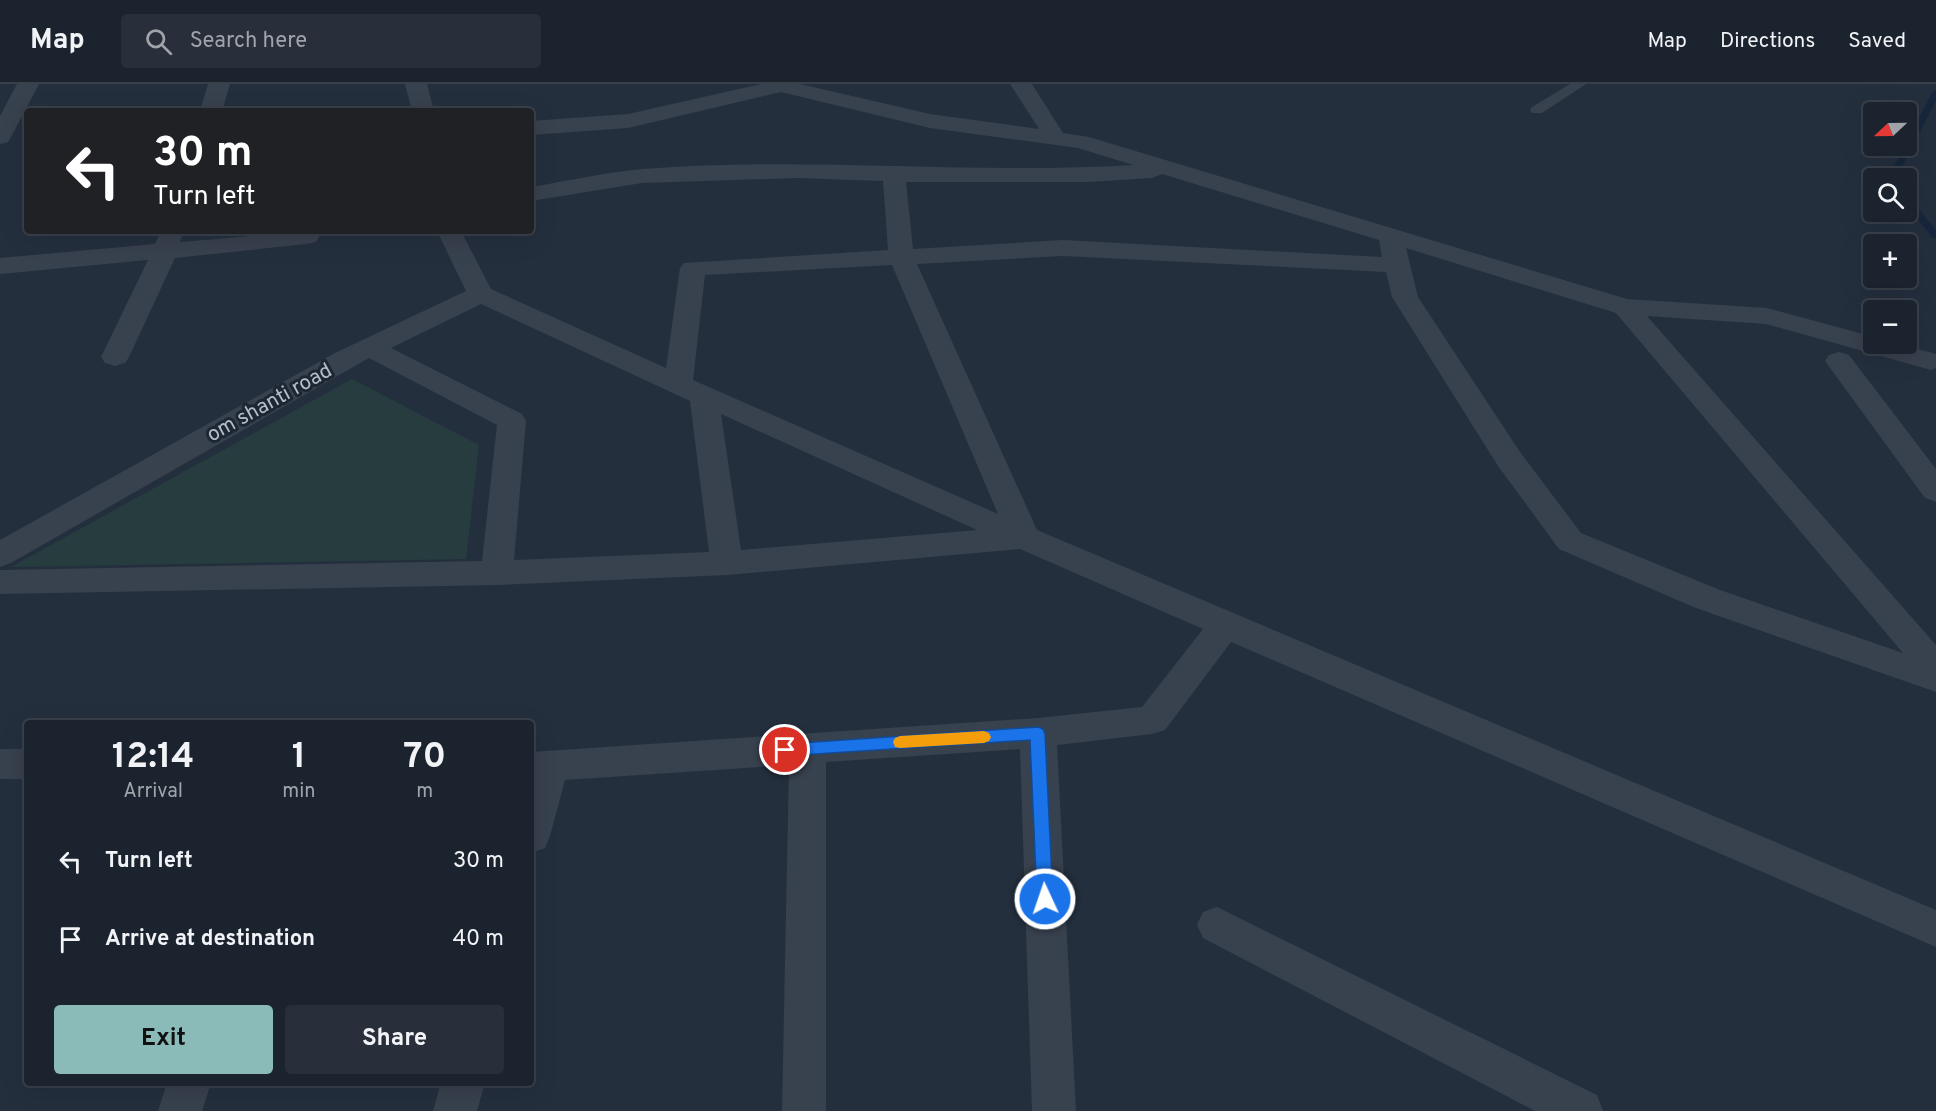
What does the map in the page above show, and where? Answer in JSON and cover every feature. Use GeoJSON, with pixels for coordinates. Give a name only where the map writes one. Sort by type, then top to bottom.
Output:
{"type":"FeatureCollection","features":[{"type":"Feature","properties":{"kind":"street"},"geometry":{"type":"LineString","coordinates":[[0,137],[28,84]]}},
{"type":"Feature","properties":{"kind":"street"},"geometry":{"type":"LineString","coordinates":[[212,108],[219,84]]}},
{"type":"Feature","properties":{"kind":"street"},"geometry":{"type":"LineString","coordinates":[[416,84],[422,108]]}},
{"type":"Feature","properties":{"kind":"street"},"geometry":{"type":"LineString","coordinates":[[1021,84],[1056,139]]}},
{"type":"Feature","properties":{"kind":"street"},"geometry":{"type":"LineString","coordinates":[[534,128],[628,121],[776,85],[930,121],[1081,142],[1625,308],[1767,316],[1931,361]]}},
{"type":"Feature","properties":{"kind":"street"},"geometry":{"type":"LineString","coordinates":[[534,194],[642,176],[797,171],[1088,175],[1172,170]]}},
{"type":"Feature","properties":{"kind":"street"},"geometry":{"type":"LineString","coordinates":[[894,174],[901,257],[1024,537]]}},
{"type":"Feature","properties":{"kind":"street"},"geometry":{"type":"LineString","coordinates":[[451,234],[481,294],[691,392],[1936,929]]}},
{"type":"Feature","properties":{"kind":"street"},"geometry":{"type":"LineString","coordinates":[[1390,236],[1405,297],[1509,459],[1570,541],[1708,599],[1936,678]]}},
{"type":"Feature","properties":{"kind":"street"},"geometry":{"type":"LineString","coordinates":[[0,267],[169,241],[307,237]]}},
{"type":"Feature","properties":{"kind":"street"},"geometry":{"type":"LineString","coordinates":[[115,357],[169,241]]}},
{"type":"Feature","properties":{"kind":"street"},"geometry":{"type":"LineString","coordinates":[[727,563],[691,392],[693,268],[1063,248],[1398,265]]}},
{"type":"Feature","properties":{"kind":"street","name":"om shanti road"},"geometry":{"type":"LineString","coordinates":[[0,555],[172,456],[368,348],[481,294]]}},
{"type":"Feature","properties":{"kind":"street"},"geometry":{"type":"LineString","coordinates":[[1625,308],[1936,668]]}},
{"type":"Feature","properties":{"kind":"street"},"geometry":{"type":"LineString","coordinates":[[368,348],[512,421],[497,573]]}},
{"type":"Feature","properties":{"kind":"street"},"geometry":{"type":"LineString","coordinates":[[1839,361],[1936,491]]}},
{"type":"Feature","properties":{"kind":"street"},"geometry":{"type":"LineString","coordinates":[[0,582],[497,573],[727,563],[1024,537]]}},
{"type":"Feature","properties":{"kind":"street"},"geometry":{"type":"LineString","coordinates":[[534,813],[540,767],[1038,734],[1152,720],[1226,624]]}},
{"type":"Feature","properties":{"kind":"street"},"geometry":{"type":"LineString","coordinates":[[1038,734],[1054,1111]]}},
{"type":"Feature","properties":{"kind":"street"},"geometry":{"type":"LineString","coordinates":[[804,1111],[808,748]]}},
{"type":"Feature","properties":{"kind":"street"},"geometry":{"type":"LineString","coordinates":[[0,764],[24,764]]}},
{"type":"Feature","properties":{"kind":"street"},"geometry":{"type":"LineString","coordinates":[[1217,925],[1581,1111]]}},
{"type":"Feature","properties":{"kind":"street"},"geometry":{"type":"LineString","coordinates":[[180,1111],[188,1086]]}},
{"type":"Feature","properties":{"kind":"street"},"geometry":{"type":"LineString","coordinates":[[455,1111],[462,1086]]}},
{"type":"Feature","properties":{"kind":"lane"},"geometry":{"type":"LineString","coordinates":[[1536,110],[1579,84]]}},
{"type":"Feature","properties":{"kind":"green space"},"geometry":{"type":"Polygon","coordinates":[[[352,379],[479,445],[466,559],[11,567],[352,379]]]}},
{"type":"Feature","properties":{"kind":"waterway"},"geometry":{"type":"LineString","coordinates":[[1897,168],[1936,93]]}},
{"type":"Feature","properties":{"kind":"waterway"},"geometry":{"type":"LineString","coordinates":[[1917,213],[1936,236]]}},
{"type":"Feature","properties":{"kind":"slow traffic"},"geometry":{"type":"LineString","coordinates":[[900,742],[984,737]]}},
{"type":"Feature","properties":{"kind":"route"},"geometry":{"type":"LineString","coordinates":[[785,750],[1038,734],[1045,899]]}}]}
